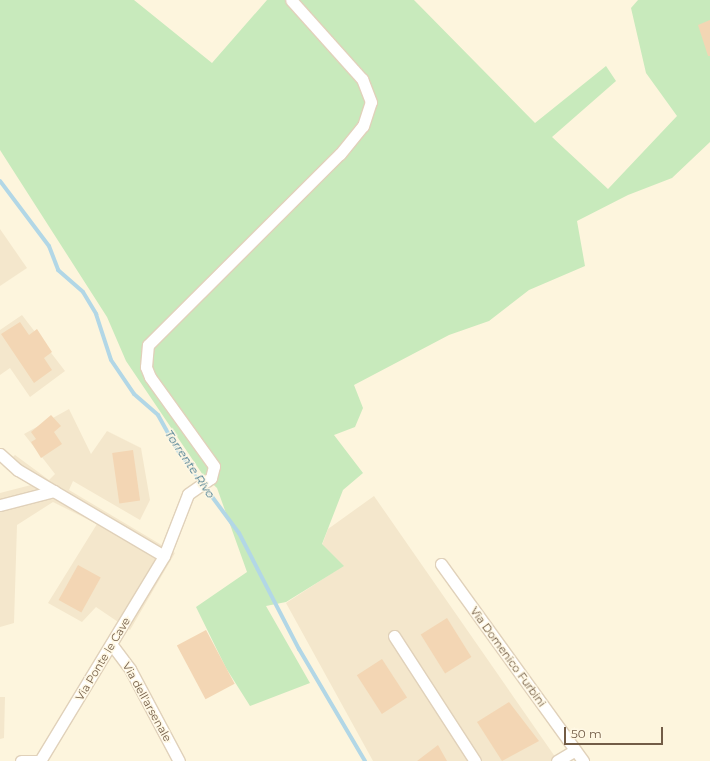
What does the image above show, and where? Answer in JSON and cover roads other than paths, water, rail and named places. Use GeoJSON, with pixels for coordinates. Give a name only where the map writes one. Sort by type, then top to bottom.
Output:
{"type":"FeatureCollection","features":[{"type":"Feature","properties":{"kind":"street","name":"Via Ponte le Cave"},"geometry":{"type":"LineString","coordinates":[[40,761],[112,645],[164,556],[192,491],[210,478],[214,472],[211,461],[150,377],[146,367],[148,345],[340,154],[363,126],[370,102],[362,79],[291,0]]}},
{"type":"Feature","properties":{"kind":"street"},"geometry":{"type":"LineString","coordinates":[[0,454],[54,491],[164,556]]}},
{"type":"Feature","properties":{"kind":"street"},"geometry":{"type":"LineString","coordinates":[[0,505],[54,491]]}},
{"type":"Feature","properties":{"kind":"street","name":"Via Domenico Furbini"},"geometry":{"type":"LineString","coordinates":[[440,564],[583,761]]}},
{"type":"Feature","properties":{"kind":"street"},"geometry":{"type":"LineString","coordinates":[[394,636],[475,761]]}},
{"type":"Feature","properties":{"kind":"street","name":"Via dell'arsenale"},"geometry":{"type":"LineString","coordinates":[[112,645],[130,669],[179,761]]}},
{"type":"Feature","properties":{"kind":"street"},"geometry":{"type":"LineString","coordinates":[[556,761],[575,750]]}},
{"type":"Feature","properties":{"kind":"street"},"geometry":{"type":"LineString","coordinates":[[21,761],[40,761]]}},
{"type":"Feature","properties":{"kind":"waterway","name":"Torrente Rivo"},"geometry":{"type":"LineString","coordinates":[[0,181],[49,246],[58,270],[83,292],[96,314],[111,360],[134,394],[158,415],[176,448],[239,533],[299,649],[365,761]]}}]}
